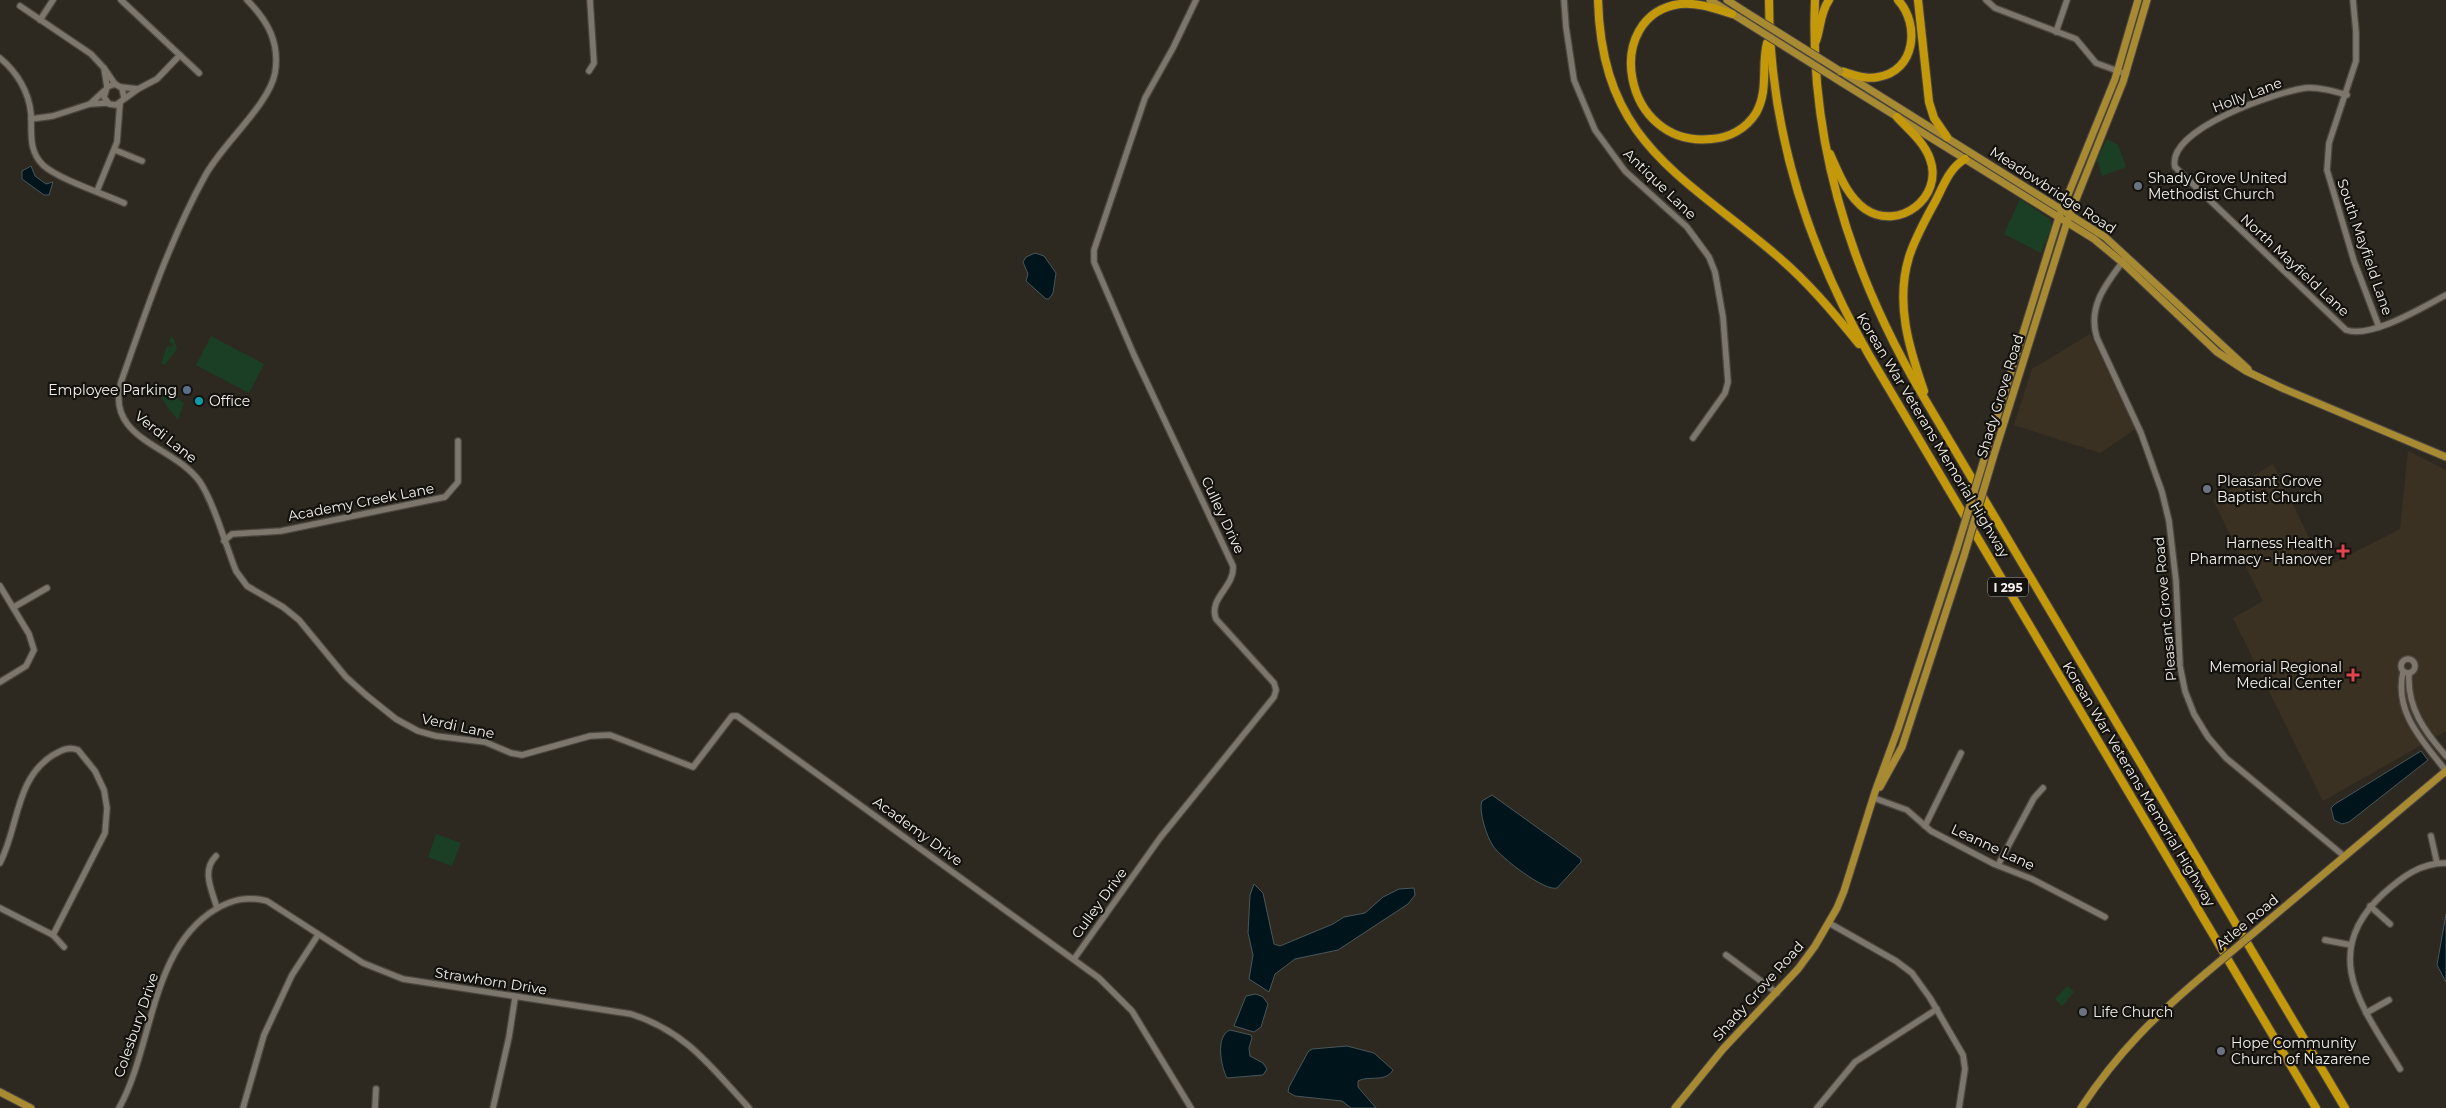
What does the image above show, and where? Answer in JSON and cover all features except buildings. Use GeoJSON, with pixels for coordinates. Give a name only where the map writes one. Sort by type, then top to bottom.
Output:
{"type":"FeatureCollection","features":[{"type":"Feature","properties":{"kind":"highway"},"geometry":{"type":"LineString","coordinates":[[1598,0],[1602,50],[1609,78],[1620,104],[1638,134],[1664,163],[1805,281],[1873,361]]}},
{"type":"Feature","properties":{"kind":"highway","name":"Korean War Veterans Memorial Highway"},"geometry":{"type":"LineString","coordinates":[[1769,0],[1768,38],[1784,140],[1800,201],[1826,272],[1873,361],[2316,1108]]}},
{"type":"Feature","properties":{"kind":"highway","name":"Korean War Veterans Memorial Highway"},"geometry":{"type":"LineString","coordinates":[[1815,0],[1814,46],[1818,96],[1825,144],[1843,221],[1862,274],[1892,343],[2345,1108]]}},
{"type":"Feature","properties":{"kind":"highway"},"geometry":{"type":"LineString","coordinates":[[1814,46],[1820,31],[1822,12],[1829,0]]}},
{"type":"Feature","properties":{"kind":"highway"},"geometry":{"type":"LineString","coordinates":[[1840,71],[1862,77],[1876,78],[1890,73],[1903,62],[1911,46],[1913,34],[1907,12],[1898,0]]}},
{"type":"Feature","properties":{"kind":"highway"},"geometry":{"type":"LineString","coordinates":[[1918,0],[1929,102],[1934,118],[1946,137]]}},
{"type":"Feature","properties":{"kind":"highway"},"geometry":{"type":"LineString","coordinates":[[1732,14],[1697,5],[1674,5],[1655,14],[1640,32],[1631,58],[1633,85],[1645,110],[1664,128],[1680,136],[1705,140],[1724,137],[1744,127],[1755,114],[1762,97],[1766,77],[1764,54],[1768,38]]}},
{"type":"Feature","properties":{"kind":"highway"},"geometry":{"type":"LineString","coordinates":[[1825,144],[1846,188],[1860,205],[1884,216],[1903,214],[1914,209],[1927,196],[1932,182],[1932,169],[1924,147],[1897,117]]}},
{"type":"Feature","properties":{"kind":"highway"},"geometry":{"type":"LineString","coordinates":[[1931,410],[1908,342],[1903,304],[1904,277],[1918,235],[1953,167],[1965,159]]}},
{"type":"Feature","properties":{"kind":"main road","name":"Meadowbridge Road"},"geometry":{"type":"LineString","coordinates":[[1710,0],[2094,239],[2217,352],[2256,376],[2446,457]]}},
{"type":"Feature","properties":{"kind":"main road","name":"Meadowbridge Road"},"geometry":{"type":"LineString","coordinates":[[1727,0],[2070,213],[2105,237],[2128,256],[2256,376]]}},
{"type":"Feature","properties":{"kind":"main road","name":"Shady Grove Road"},"geometry":{"type":"LineString","coordinates":[[1675,1108],[1723,1049],[1777,993],[1808,956],[1829,922],[1844,891],[1957,548],[2059,217],[2117,71],[2138,0]]}},
{"type":"Feature","properties":{"kind":"main road","name":"Shady Grove Road"},"geometry":{"type":"LineString","coordinates":[[1874,798],[1902,747],[1964,556],[2067,222],[2126,74],[2147,0]]}},
{"type":"Feature","properties":{"kind":"main road"},"geometry":{"type":"LineString","coordinates":[[1928,634],[1937,637]]}},
{"type":"Feature","properties":{"kind":"main road","name":"Atlee Road"},"geometry":{"type":"LineString","coordinates":[[2081,1108],[2109,1068],[2141,1030],[2206,972],[2446,771]]}},
{"type":"Feature","properties":{"kind":"main road"},"geometry":{"type":"LineString","coordinates":[[0,1092],[31,1108]]}},
{"type":"Feature","properties":{"kind":"street"},"geometry":{"type":"LineString","coordinates":[[40,20],[53,0]]}},
{"type":"Feature","properties":{"kind":"street"},"geometry":{"type":"LineString","coordinates":[[121,0],[199,73]]}},
{"type":"Feature","properties":{"kind":"street","name":"Verdi Lane"},"geometry":{"type":"LineString","coordinates":[[247,0],[266,20],[272,34],[276,52],[273,79],[265,98],[226,144],[204,176],[159,279],[121,382],[117,400],[120,413],[133,430],[196,476],[208,496],[224,541],[242,582],[290,612],[346,677],[407,726],[428,735],[485,742],[510,753],[522,755],[590,736]]}},
{"type":"Feature","properties":{"kind":"street"},"geometry":{"type":"LineString","coordinates":[[589,71],[594,64],[590,0]]}},
{"type":"Feature","properties":{"kind":"street","name":"Culley Drive"},"geometry":{"type":"LineString","coordinates":[[1074,959],[1160,838],[1274,697],[1276,690],[1274,683],[1216,619],[1214,605],[1231,580],[1233,566],[1134,355],[1094,262],[1094,250],[1146,98],[1196,0]]}},
{"type":"Feature","properties":{"kind":"street","name":"Antique Lane"},"geometry":{"type":"LineString","coordinates":[[1564,0],[1574,80],[1595,130],[1625,170],[1687,227],[1709,257],[1715,272],[1723,317],[1728,382],[1725,393],[1693,438]]}},
{"type":"Feature","properties":{"kind":"street"},"geometry":{"type":"LineString","coordinates":[[1986,0],[1996,8],[2078,41],[2096,63],[2126,74]]}},
{"type":"Feature","properties":{"kind":"street"},"geometry":{"type":"LineString","coordinates":[[2056,32],[2068,0]]}},
{"type":"Feature","properties":{"kind":"street","name":"South Mayfield Lane"},"geometry":{"type":"LineString","coordinates":[[2353,0],[2357,50],[2354,72],[2330,143],[2327,170],[2351,253],[2379,327]]}},
{"type":"Feature","properties":{"kind":"street"},"geometry":{"type":"LineString","coordinates":[[20,6],[91,54],[118,86],[122,101],[118,118],[118,135],[115,150],[97,191]]}},
{"type":"Feature","properties":{"kind":"street"},"geometry":{"type":"LineString","coordinates":[[31,119],[53,116],[90,104],[110,104],[122,101],[138,89],[158,79],[180,55]]}},
{"type":"Feature","properties":{"kind":"street"},"geometry":{"type":"LineString","coordinates":[[0,58],[13,70],[22,84],[29,103],[32,147],[44,166],[124,202]]}},
{"type":"Feature","properties":{"kind":"street"},"geometry":{"type":"LineString","coordinates":[[104,68],[110,104],[118,118]]}},
{"type":"Feature","properties":{"kind":"street"},"geometry":{"type":"LineString","coordinates":[[90,104],[106,89],[118,86],[138,89]]}},
{"type":"Feature","properties":{"kind":"street","name":"Holly Lane"},"geometry":{"type":"LineString","coordinates":[[2174,162],[2180,148],[2193,134],[2229,114],[2305,88],[2320,89],[2346,95]]}},
{"type":"Feature","properties":{"kind":"street"},"geometry":{"type":"LineString","coordinates":[[115,150],[142,161]]}},
{"type":"Feature","properties":{"kind":"street","name":"North Mayfield Lane"},"geometry":{"type":"LineString","coordinates":[[2174,162],[2177,170],[2184,178],[2345,329],[2360,333],[2379,327],[2446,296]]}},
{"type":"Feature","properties":{"kind":"street","name":"Pleasant Grove Road"},"geometry":{"type":"LineString","coordinates":[[2128,256],[2099,296],[2094,310],[2094,324],[2097,338],[2147,446],[2162,492],[2170,532],[2176,581],[2180,666],[2190,703],[2201,727],[2226,758],[2344,856]]}},
{"type":"Feature","properties":{"kind":"street","name":"Academy Creek Lane"},"geometry":{"type":"LineString","coordinates":[[224,541],[232,534],[281,531],[445,497],[458,482],[458,441]]}},
{"type":"Feature","properties":{"kind":"street"},"geometry":{"type":"LineString","coordinates":[[0,586],[31,638],[33,654],[20,670],[0,682]]}},
{"type":"Feature","properties":{"kind":"street"},"geometry":{"type":"LineString","coordinates":[[14,607],[47,588]]}},
{"type":"Feature","properties":{"kind":"street"},"geometry":{"type":"LineString","coordinates":[[2446,756],[2427,734],[2416,715],[2409,693],[2406,673],[2400,685],[2407,715],[2417,733],[2446,771]]}},
{"type":"Feature","properties":{"kind":"street","name":"Academy Drive"},"geometry":{"type":"LineString","coordinates":[[590,736],[610,735],[693,767],[732,716],[737,716],[1074,959],[1113,990],[1132,1011],[1190,1108]]}},
{"type":"Feature","properties":{"kind":"street"},"geometry":{"type":"LineString","coordinates":[[0,863],[11,840],[22,792],[36,770],[48,758],[67,748],[78,750],[88,760],[105,796],[107,808],[105,833],[53,935]]}},
{"type":"Feature","properties":{"kind":"street"},"geometry":{"type":"LineString","coordinates":[[1925,826],[1961,753]]}},
{"type":"Feature","properties":{"kind":"street"},"geometry":{"type":"LineString","coordinates":[[1998,865],[2034,798],[2043,788]]}},
{"type":"Feature","properties":{"kind":"street","name":"Leanne Lane"},"geometry":{"type":"LineString","coordinates":[[1874,798],[1907,810],[1925,826],[1998,865],[2032,879],[2105,917]]}},
{"type":"Feature","properties":{"kind":"street"},"geometry":{"type":"LineString","coordinates":[[2431,836],[2437,863]]}},
{"type":"Feature","properties":{"kind":"street"},"geometry":{"type":"LineString","coordinates":[[216,856],[210,864],[208,874],[217,908]]}},
{"type":"Feature","properties":{"kind":"street"},"geometry":{"type":"LineString","coordinates":[[2400,1068],[2366,1013],[2351,978],[2349,960],[2351,945],[2358,924],[2370,906],[2409,873],[2424,865],[2446,863]]}},
{"type":"Feature","properties":{"kind":"street","name":"Strawhorn Drive"},"geometry":{"type":"LineString","coordinates":[[217,908],[238,899],[260,899],[278,907],[363,963],[402,979],[515,998],[631,1014],[656,1023],[675,1033],[692,1047],[747,1107]]}},
{"type":"Feature","properties":{"kind":"street"},"geometry":{"type":"LineString","coordinates":[[2370,906],[2390,924]]}},
{"type":"Feature","properties":{"kind":"street"},"geometry":{"type":"LineString","coordinates":[[0,908],[53,935],[64,947]]}},
{"type":"Feature","properties":{"kind":"street","name":"Colesbury Drive"},"geometry":{"type":"LineString","coordinates":[[119,1108],[126,1093],[147,1022],[182,940],[198,921],[217,908]]}},
{"type":"Feature","properties":{"kind":"street"},"geometry":{"type":"LineString","coordinates":[[1829,922],[1904,967],[1919,981],[1963,1055],[1965,1069],[1959,1108]]}},
{"type":"Feature","properties":{"kind":"street"},"geometry":{"type":"LineString","coordinates":[[243,1108],[264,1035],[292,975],[318,934]]}},
{"type":"Feature","properties":{"kind":"street"},"geometry":{"type":"LineString","coordinates":[[2325,940],[2351,945]]}},
{"type":"Feature","properties":{"kind":"street"},"geometry":{"type":"LineString","coordinates":[[1726,955],[1777,993]]}},
{"type":"Feature","properties":{"kind":"street"},"geometry":{"type":"LineString","coordinates":[[493,1108],[510,1037],[515,998]]}},
{"type":"Feature","properties":{"kind":"street"},"geometry":{"type":"LineString","coordinates":[[2366,1013],[2389,1000]]}},
{"type":"Feature","properties":{"kind":"street"},"geometry":{"type":"LineString","coordinates":[[1816,1108],[1847,1070],[1859,1059],[1937,1010]]}},
{"type":"Feature","properties":{"kind":"street"},"geometry":{"type":"LineString","coordinates":[[375,1108],[376,1089]]}},
{"type":"Feature","properties":{"kind":"shaded area"},"geometry":{"type":"Polygon","coordinates":[[[2090,334],[2135,429],[2100,453],[2014,425],[2032,369],[2090,334]]]}},
{"type":"Feature","properties":{"kind":"shaded area","name":"Memorial Regional Medical Center"},"geometry":{"type":"Polygon","coordinates":[[[2408,451],[2446,470],[2446,731],[2323,801],[2233,618],[2263,601],[2213,500],[2273,464],[2324,568],[2400,529],[2408,451]]]}},
{"type":"Feature","properties":{"kind":"green space"},"geometry":{"type":"Polygon","coordinates":[[[2107,139],[2118,145],[2126,167],[2102,176],[2097,160],[2107,139]]]}},
{"type":"Feature","properties":{"kind":"green space"},"geometry":{"type":"Polygon","coordinates":[[[2020,199],[2051,220],[2051,228],[2041,253],[2004,234],[2020,199]]]}},
{"type":"Feature","properties":{"kind":"green space"},"geometry":{"type":"Polygon","coordinates":[[[211,336],[264,364],[249,393],[196,365],[211,336]]]}},
{"type":"Feature","properties":{"kind":"green space"},"geometry":{"type":"Polygon","coordinates":[[[171,337],[174,339],[177,349],[165,365],[161,364],[167,346],[172,347],[173,344],[169,342],[171,337]]]}},
{"type":"Feature","properties":{"kind":"green space"},"geometry":{"type":"Polygon","coordinates":[[[160,385],[184,403],[178,420],[165,404],[157,388],[160,385]]]}},
{"type":"Feature","properties":{"kind":"green space"},"geometry":{"type":"Polygon","coordinates":[[[436,834],[461,843],[452,866],[428,857],[436,834]]]}},
{"type":"Feature","properties":{"kind":"green space"},"geometry":{"type":"Polygon","coordinates":[[[2067,986],[2074,992],[2062,1006],[2055,999],[2067,986]]]}},
{"type":"Feature","properties":{"kind":"water"},"geometry":{"type":"Polygon","coordinates":[[[31,166],[35,176],[46,184],[53,182],[49,195],[44,195],[22,179],[22,171],[31,166]]]}},
{"type":"Feature","properties":{"kind":"water"},"geometry":{"type":"Polygon","coordinates":[[[1035,253],[1044,256],[1056,273],[1053,293],[1049,299],[1046,299],[1026,281],[1028,274],[1023,262],[1026,257],[1035,253]]]}},
{"type":"Feature","properties":{"kind":"water"},"geometry":{"type":"Polygon","coordinates":[[[2421,751],[2428,760],[2349,822],[2342,824],[2334,820],[2331,808],[2335,804],[2421,751]]]}},
{"type":"Feature","properties":{"kind":"water"},"geometry":{"type":"Polygon","coordinates":[[[1492,795],[1581,859],[1581,862],[1557,888],[1543,885],[1533,879],[1513,865],[1493,846],[1488,837],[1481,811],[1482,801],[1492,795]]]}},
{"type":"Feature","properties":{"kind":"water"},"geometry":{"type":"Polygon","coordinates":[[[1254,884],[1263,893],[1274,944],[1280,946],[1333,924],[1344,917],[1365,913],[1383,897],[1399,889],[1414,888],[1415,895],[1408,904],[1338,950],[1295,959],[1275,974],[1269,992],[1249,979],[1253,955],[1248,933],[1250,895],[1254,884]]]}},
{"type":"Feature","properties":{"kind":"water"},"geometry":{"type":"Polygon","coordinates":[[[2446,914],[2446,982],[2437,965],[2446,914]]]}},
{"type":"Feature","properties":{"kind":"water"},"geometry":{"type":"Polygon","coordinates":[[[1256,994],[1263,997],[1268,1004],[1261,1027],[1254,1032],[1234,1026],[1246,996],[1256,994]]]}},
{"type":"Feature","properties":{"kind":"water"},"geometry":{"type":"Polygon","coordinates":[[[1230,1030],[1251,1035],[1250,1056],[1263,1063],[1267,1069],[1263,1075],[1227,1078],[1221,1060],[1221,1045],[1225,1033],[1230,1030]]]}},
{"type":"Feature","properties":{"kind":"water"},"geometry":{"type":"Polygon","coordinates":[[[1347,1046],[1374,1053],[1393,1070],[1382,1078],[1358,1081],[1358,1087],[1376,1108],[1351,1108],[1342,1101],[1295,1096],[1288,1092],[1308,1052],[1312,1049],[1347,1046]]]}},
{"type":"Feature","properties":{"kind":"place","name":"Shady Grove United Methodist Church"},"geometry":{"type":"Point","coordinates":[2138,186]}},
{"type":"Feature","properties":{"kind":"place","name":"Employee Parking"},"geometry":{"type":"Point","coordinates":[187,390]}},
{"type":"Feature","properties":{"kind":"place","name":"Office"},"geometry":{"type":"Point","coordinates":[199,401]}},
{"type":"Feature","properties":{"kind":"place","name":"Pleasant Grove Baptist Church"},"geometry":{"type":"Point","coordinates":[2207,489]}},
{"type":"Feature","properties":{"kind":"place","name":"Harness Health Pharmacy - Hanover"},"geometry":{"type":"Point","coordinates":[2343,551]}},
{"type":"Feature","properties":{"kind":"place","name":"Memorial Regional Medical Center"},"geometry":{"type":"Point","coordinates":[2353,675]}},
{"type":"Feature","properties":{"kind":"place","name":"Life Church"},"geometry":{"type":"Point","coordinates":[2083,1012]}},
{"type":"Feature","properties":{"kind":"place","name":"Hope Community Church of Nazarene"},"geometry":{"type":"Point","coordinates":[2221,1051]}}]}
